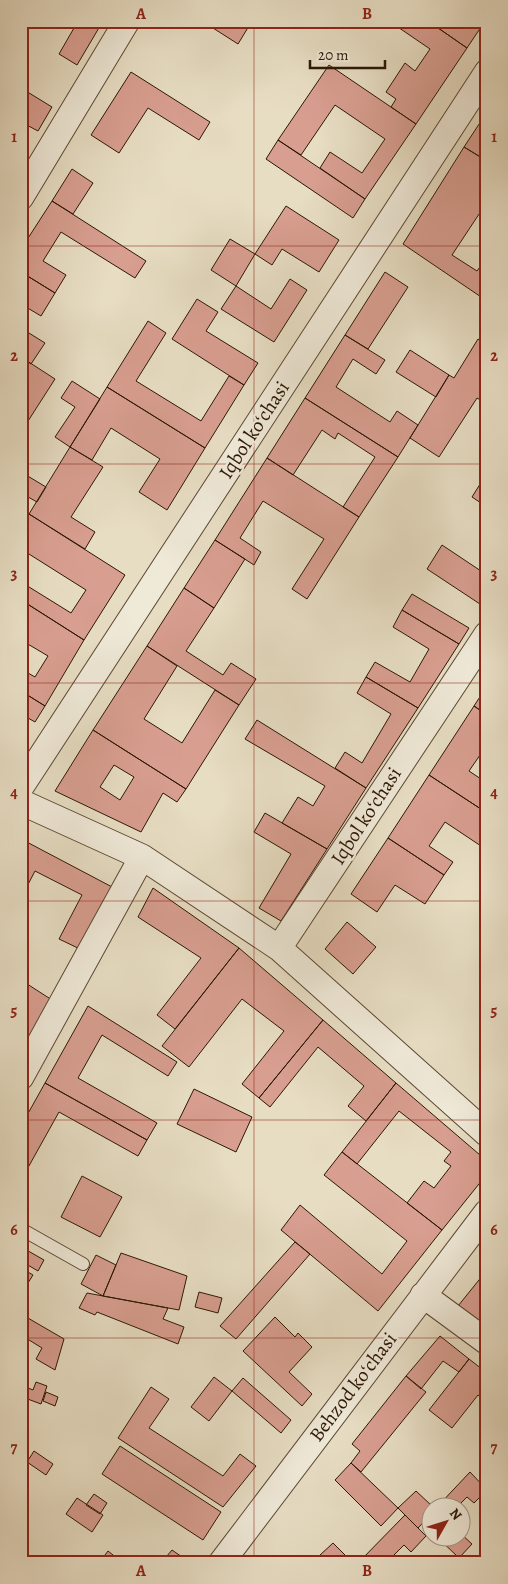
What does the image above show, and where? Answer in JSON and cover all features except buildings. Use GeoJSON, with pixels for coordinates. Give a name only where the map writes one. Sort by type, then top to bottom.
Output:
{"type":"FeatureCollection","features":[{"type":"Feature","properties":{"kind":"street"},"geometry":{"type":"LineString","coordinates":[[21,197],[127,21]]}},
{"type":"Feature","properties":{"kind":"street","name":"Iqbol koʻchasi"},"geometry":{"type":"LineString","coordinates":[[21,787],[487,72]]}},
{"type":"Feature","properties":{"kind":"street","name":"Iqbol koʻchasi"},"geometry":{"type":"LineString","coordinates":[[279,948],[487,634]]}},
{"type":"Feature","properties":{"kind":"street"},"geometry":{"type":"LineString","coordinates":[[21,802],[142,857],[279,948],[487,1134]]}},
{"type":"Feature","properties":{"kind":"street"},"geometry":{"type":"LineString","coordinates":[[21,1077],[142,857]]}},
{"type":"Feature","properties":{"kind":"street","name":"Behzod koʻchasi"},"geometry":{"type":"LineString","coordinates":[[221,1563],[487,1212]]}},
{"type":"Feature","properties":{"kind":"street"},"geometry":{"type":"LineString","coordinates":[[423,1295],[487,1342]]}},
{"type":"Feature","properties":{"kind":"lane"},"geometry":{"type":"LineString","coordinates":[[21,1229],[84,1264]]}}]}
